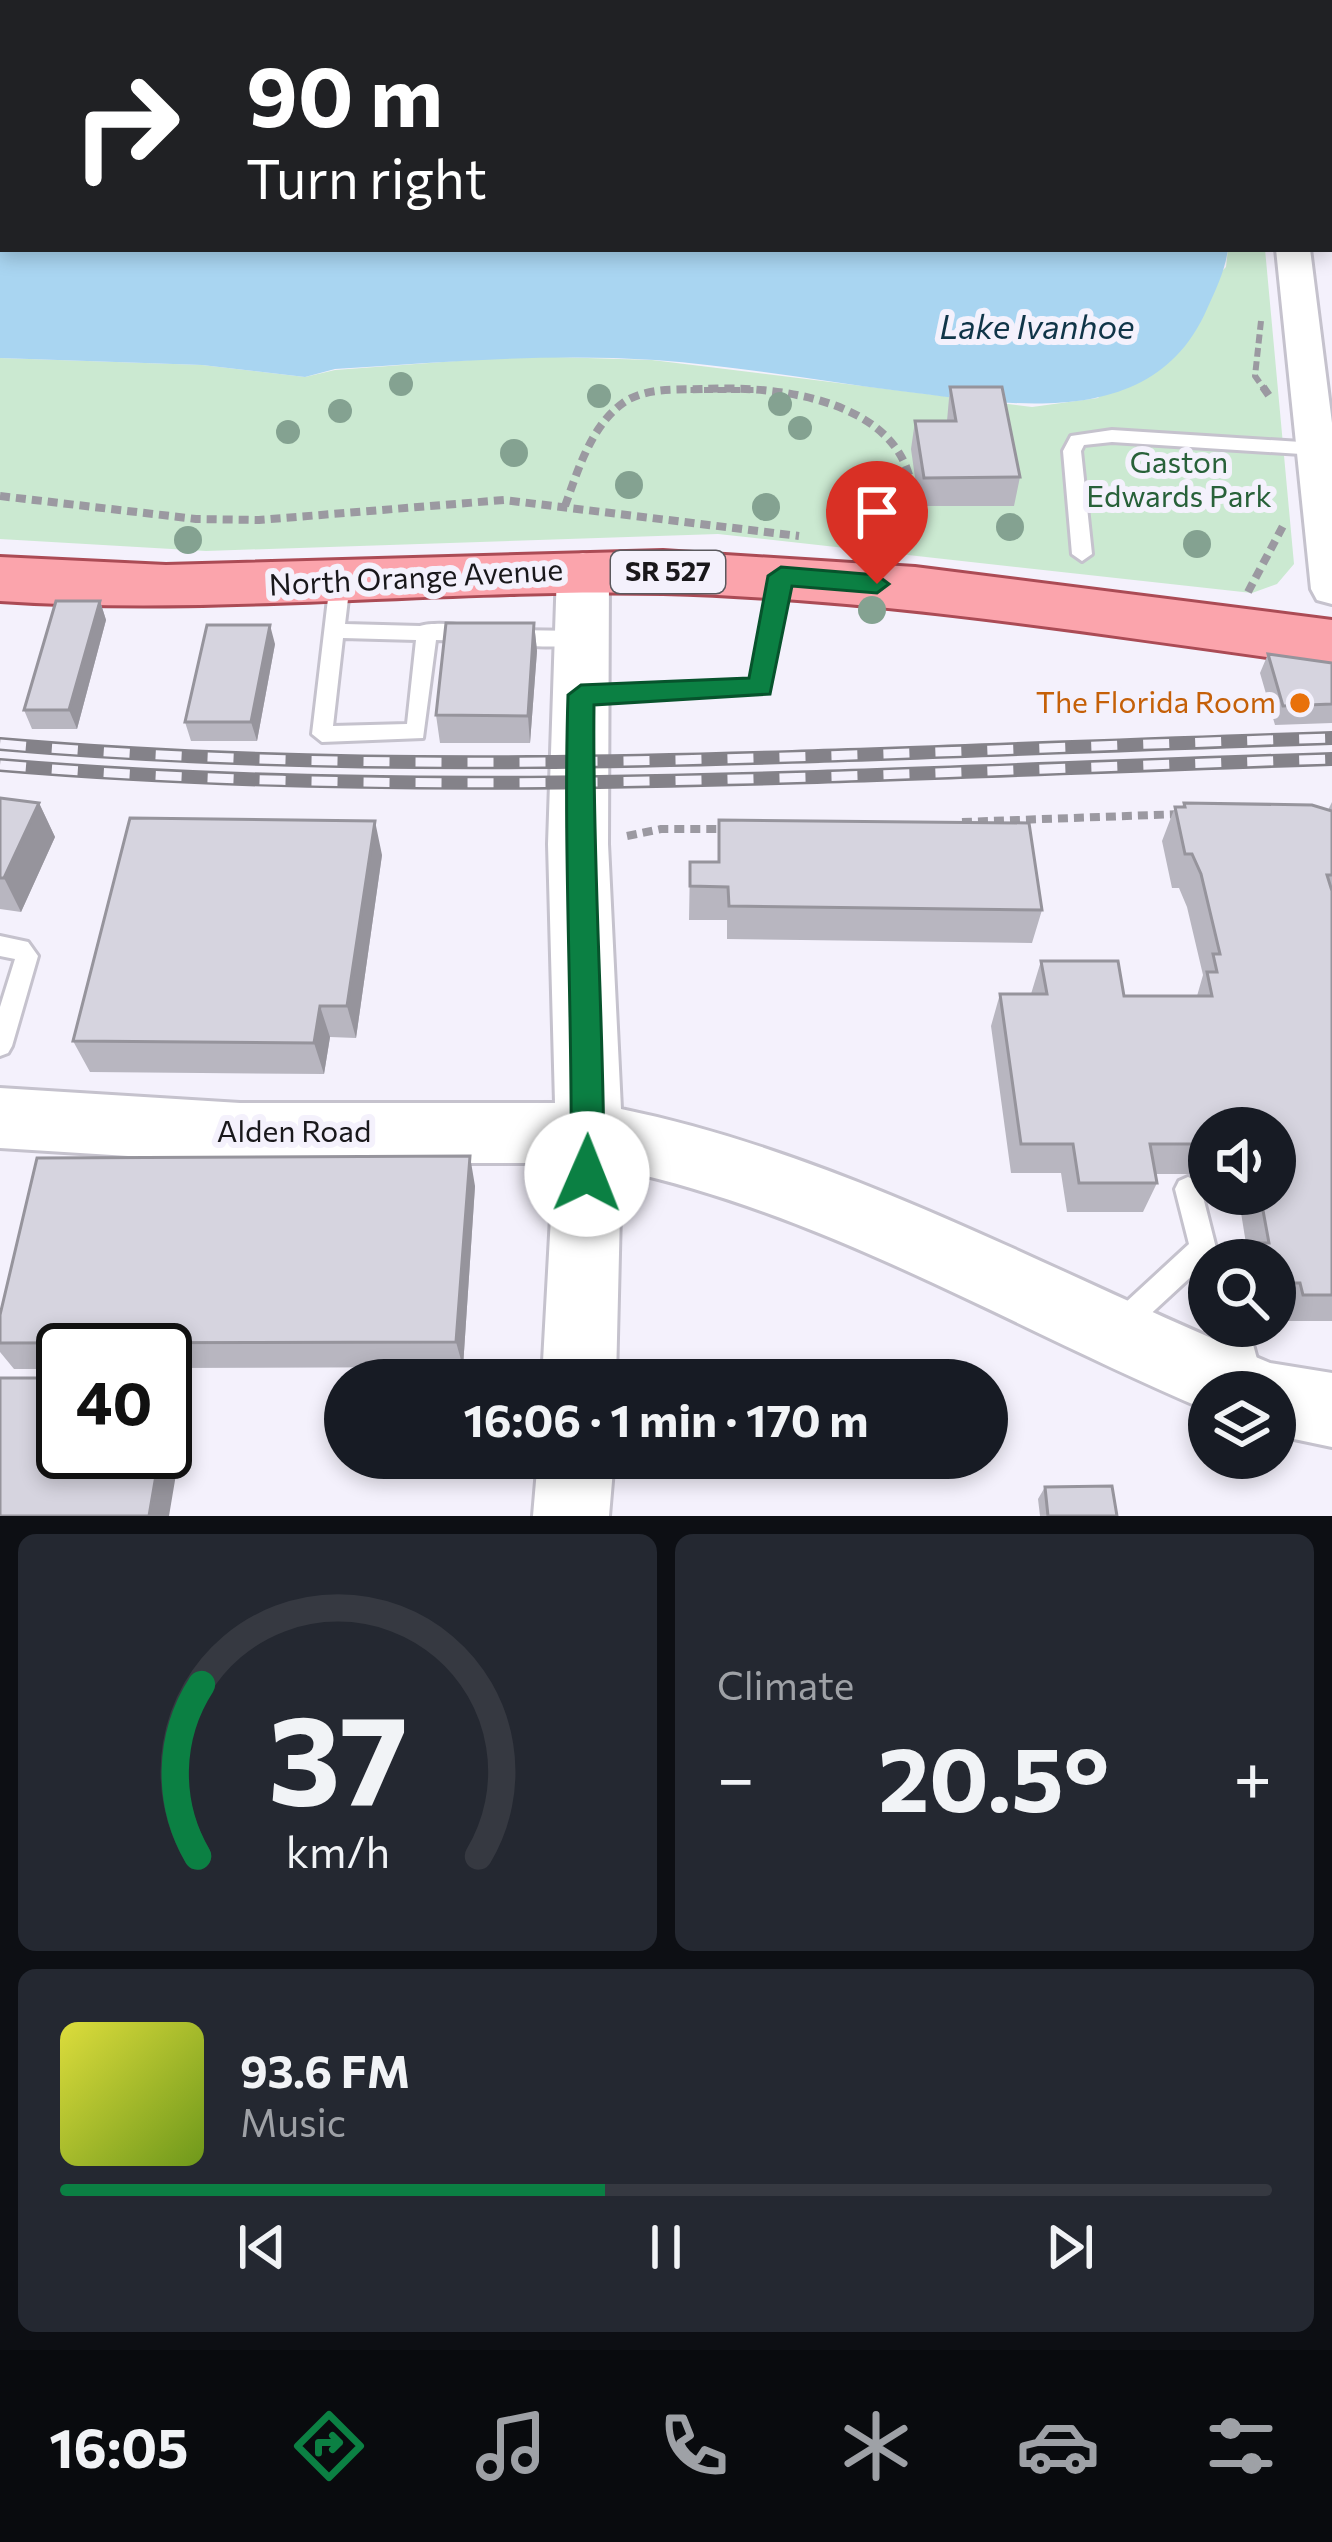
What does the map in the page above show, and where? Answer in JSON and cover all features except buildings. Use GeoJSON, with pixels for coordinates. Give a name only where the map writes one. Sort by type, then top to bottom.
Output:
{"type":"FeatureCollection","features":[{"type":"Feature","properties":{"kind":"main road","name":"North Orange Avenue"},"geometry":{"type":"LineString","coordinates":[[0,579],[338,606],[584,571],[781,576],[1332,643]]}},
{"type":"Feature","properties":{"kind":"street"},"geometry":{"type":"LineString","coordinates":[[1293,252],[1325,449],[1332,589]]}},
{"type":"Feature","properties":{"kind":"street"},"geometry":{"type":"LineString","coordinates":[[581,1359],[589,1133],[578,847],[584,571]]}},
{"type":"Feature","properties":{"kind":"street","name":"Alden Road"},"geometry":{"type":"LineString","coordinates":[[0,1118],[240,1133],[589,1133],[646,1142],[832,1205],[1110,1335],[1200,1371]]}},
{"type":"Feature","properties":{"kind":"street"},"geometry":{"type":"LineString","coordinates":[[1296,1402],[1332,1410]]}},
{"type":"Feature","properties":{"kind":"street"},"geometry":{"type":"LineString","coordinates":[[572,1516],[575,1479]]}},
{"type":"Feature","properties":{"kind":"lane"},"geometry":{"type":"LineString","coordinates":[[1082,554],[1072,451],[1077,440],[1112,436],[1325,449]]}},
{"type":"Feature","properties":{"kind":"lane"},"geometry":{"type":"LineString","coordinates":[[581,695],[761,687],[781,576]]}},
{"type":"Feature","properties":{"kind":"lane"},"geometry":{"type":"LineString","coordinates":[[427,630],[416,732],[322,734],[338,606],[427,630],[582,638]]}},
{"type":"Feature","properties":{"kind":"lane"},"geometry":{"type":"LineString","coordinates":[[0,946],[20,949],[27,956],[0,1046]]}},
{"type":"Feature","properties":{"kind":"lane"},"geometry":{"type":"LineString","coordinates":[[1110,1335],[1188,1274]]}},
{"type":"Feature","properties":{"kind":"path"},"geometry":{"type":"LineString","coordinates":[[565,506],[591,443],[624,402],[644,394],[733,386],[833,405],[878,428],[900,455],[909,481],[913,503],[900,548]]}},
{"type":"Feature","properties":{"kind":"path"},"geometry":{"type":"LineString","coordinates":[[940,823],[1194,814]]}},
{"type":"Feature","properties":{"kind":"path"},"geometry":{"type":"LineString","coordinates":[[578,847],[661,829],[732,829]]}},
{"type":"Feature","properties":{"kind":"green space","name":"Gaston Edwards Park"},"geometry":{"type":"Polygon","coordinates":[[[1228,252],[1265,252],[1294,564],[1277,584],[1252,593],[718,534],[206,551],[0,539],[0,358],[202,365],[305,377],[335,370],[523,356],[652,360],[1032,407],[1098,398],[1226,267],[1228,252]]]}},
{"type":"Feature","properties":{"kind":"water","name":"Lake Ivanhoe"},"geometry":{"type":"Polygon","coordinates":[[[0,252],[1227,252],[1207,309],[1183,349],[1152,376],[1115,393],[1074,401],[986,401],[716,366],[615,358],[415,364],[335,369],[305,377],[202,365],[0,358],[0,252]]]}},
{"type":"Feature","properties":{"kind":"railway"},"geometry":{"type":"LineString","coordinates":[[0,744],[166,755],[499,762],[1332,738]]}},
{"type":"Feature","properties":{"kind":"railway"},"geometry":{"type":"LineString","coordinates":[[0,765],[166,776],[499,783],[1332,759]]}},
{"type":"Feature","properties":{"kind":"place","name":"The Florida Room"},"geometry":{"type":"Point","coordinates":[1300,703]}},
{"type":"Feature","properties":{"kind":"route"},"geometry":{"type":"LineString","coordinates":[[587,1174],[588,1058],[578,844],[581,695],[761,687],[781,576],[877,584]]}}]}
